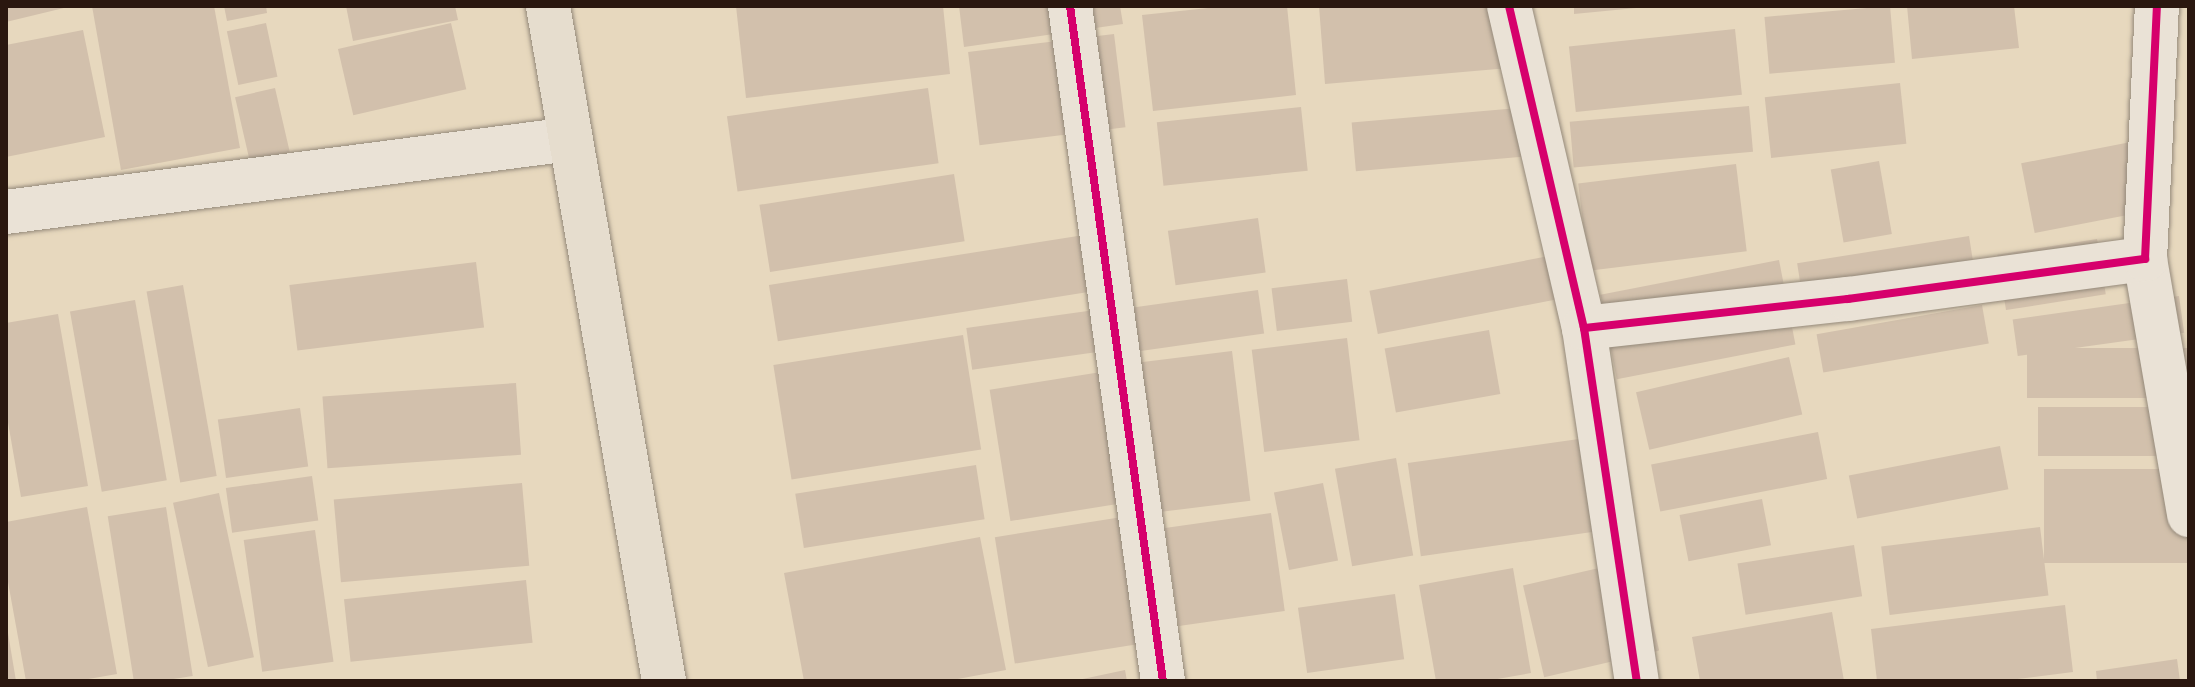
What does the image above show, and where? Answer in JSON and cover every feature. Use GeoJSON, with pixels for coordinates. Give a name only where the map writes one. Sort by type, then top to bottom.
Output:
{"type":"FeatureCollection","features":[{"type":"Feature","properties":{"kind":"main road"},"geometry":{"type":"LineString","coordinates":[[548,6],[664,681]]}},
{"type":"Feature","properties":{"kind":"street"},"geometry":{"type":"LineString","coordinates":[[1070,6],[1163,681]]}},
{"type":"Feature","properties":{"kind":"street"},"geometry":{"type":"LineString","coordinates":[[1509,6],[1584,328],[1637,681]]}},
{"type":"Feature","properties":{"kind":"street"},"geometry":{"type":"LineString","coordinates":[[2157,6],[2145,259],[2189,515]]}},
{"type":"Feature","properties":{"kind":"street"},"geometry":{"type":"LineString","coordinates":[[6,212],[570,139]]}},
{"type":"Feature","properties":{"kind":"street"},"geometry":{"type":"LineString","coordinates":[[1584,328],[1848,299],[2145,259]]}},
{"type":"Feature","properties":{"kind":"building"},"geometry":{"type":"Polygon","coordinates":[[[6,6],[68,6],[68,7],[6,22],[6,6]]]}},
{"type":"Feature","properties":{"kind":"building"},"geometry":{"type":"Polygon","coordinates":[[[92,6],[214,6],[240,148],[121,170],[92,6]]]}},
{"type":"Feature","properties":{"kind":"building"},"geometry":{"type":"Polygon","coordinates":[[[224,6],[266,6],[267,13],[227,21],[224,6]]]}},
{"type":"Feature","properties":{"kind":"building"},"geometry":{"type":"Polygon","coordinates":[[[346,6],[455,6],[458,20],[353,41],[346,6]]]}},
{"type":"Feature","properties":{"kind":"building"},"geometry":{"type":"Polygon","coordinates":[[[736,6],[943,6],[950,74],[746,98],[736,6]]]}},
{"type":"Feature","properties":{"kind":"building"},"geometry":{"type":"Polygon","coordinates":[[[959,6],[1120,6],[1123,24],[964,47],[959,6]]]}},
{"type":"Feature","properties":{"kind":"building"},"geometry":{"type":"Polygon","coordinates":[[[1227,6],[1287,6],[1296,95],[1153,111],[1142,15],[1227,6]]]}},
{"type":"Feature","properties":{"kind":"building"},"geometry":{"type":"Polygon","coordinates":[[[1319,6],[1526,6],[1531,66],[1325,84],[1319,6]]]}},
{"type":"Feature","properties":{"kind":"building"},"geometry":{"type":"Polygon","coordinates":[[[1574,6],[1636,6],[1636,8],[1574,14],[1574,6]]]}},
{"type":"Feature","properties":{"kind":"building"},"geometry":{"type":"Polygon","coordinates":[[[1890,6],[1895,63],[1769,74],[1764,17],[1890,6]]]}},
{"type":"Feature","properties":{"kind":"building"},"geometry":{"type":"Polygon","coordinates":[[[1907,6],[2014,6],[2019,48],[1912,59],[1907,6]]]}},
{"type":"Feature","properties":{"kind":"building"},"geometry":{"type":"Polygon","coordinates":[[[266,23],[277,77],[238,85],[227,31],[266,23]]]}},
{"type":"Feature","properties":{"kind":"building"},"geometry":{"type":"Polygon","coordinates":[[[451,23],[466,89],[353,115],[338,49],[451,23]]]}},
{"type":"Feature","properties":{"kind":"building"},"geometry":{"type":"Polygon","coordinates":[[[1735,29],[1742,95],[1576,112],[1569,46],[1735,29]]]}},
{"type":"Feature","properties":{"kind":"building"},"geometry":{"type":"Polygon","coordinates":[[[83,30],[105,137],[6,157],[6,45],[83,30]]]}},
{"type":"Feature","properties":{"kind":"building"},"geometry":{"type":"Polygon","coordinates":[[[1114,34],[1125,127],[980,145],[968,52],[1114,34]]]}},
{"type":"Feature","properties":{"kind":"building"},"geometry":{"type":"Polygon","coordinates":[[[1900,83],[1906,144],[1771,158],[1765,97],[1900,83]]]}},
{"type":"Feature","properties":{"kind":"building"},"geometry":{"type":"Polygon","coordinates":[[[275,88],[291,157],[251,166],[235,97],[275,88]]]}},
{"type":"Feature","properties":{"kind":"building"},"geometry":{"type":"Polygon","coordinates":[[[928,88],[939,163],[738,192],[727,116],[928,88]]]}},
{"type":"Feature","properties":{"kind":"building"},"geometry":{"type":"Polygon","coordinates":[[[1749,106],[1753,152],[1574,168],[1570,122],[1749,106]]]}},
{"type":"Feature","properties":{"kind":"building"},"geometry":{"type":"Polygon","coordinates":[[[1301,107],[1308,171],[1163,186],[1157,122],[1301,107]]]}},
{"type":"Feature","properties":{"kind":"building"},"geometry":{"type":"Polygon","coordinates":[[[1518,108],[1522,157],[1356,171],[1352,123],[1518,108]]]}},
{"type":"Feature","properties":{"kind":"building"},"geometry":{"type":"Polygon","coordinates":[[[2136,141],[2150,211],[2035,233],[2021,163],[2136,141]]]}},
{"type":"Feature","properties":{"kind":"building"},"geometry":{"type":"Polygon","coordinates":[[[1879,161],[1892,234],[1844,242],[1831,170],[1879,161]]]}},
{"type":"Feature","properties":{"kind":"building"},"geometry":{"type":"Polygon","coordinates":[[[1736,164],[1747,251],[1589,271],[1578,183],[1736,164]]]}},
{"type":"Feature","properties":{"kind":"building"},"geometry":{"type":"Polygon","coordinates":[[[954,174],[965,241],[770,272],[759,205],[954,174]]]}},
{"type":"Feature","properties":{"kind":"building"},"geometry":{"type":"Polygon","coordinates":[[[1258,218],[1266,272],[1176,285],[1168,231],[1258,218]]]}},
{"type":"Feature","properties":{"kind":"building"},"geometry":{"type":"Polygon","coordinates":[[[1084,235],[1093,291],[778,341],[769,285],[1084,235]]]}},
{"type":"Feature","properties":{"kind":"building"},"geometry":{"type":"Polygon","coordinates":[[[1969,236],[1978,291],[1806,319],[1797,263],[1969,236]]]}},
{"type":"Feature","properties":{"kind":"building"},"geometry":{"type":"Polygon","coordinates":[[[2097,239],[2106,294],[2006,310],[1997,255],[2097,239]]]}},
{"type":"Feature","properties":{"kind":"building"},"geometry":{"type":"Polygon","coordinates":[[[1554,255],[1562,298],[1378,334],[1369,291],[1554,255]]]}},
{"type":"Feature","properties":{"kind":"building"},"geometry":{"type":"Polygon","coordinates":[[[1779,260],[1795,344],[1617,379],[1600,295],[1779,260]]]}},
{"type":"Feature","properties":{"kind":"building"},"geometry":{"type":"Polygon","coordinates":[[[476,262],[484,328],[297,350],[289,285],[476,262]]]}},
{"type":"Feature","properties":{"kind":"building"},"geometry":{"type":"Polygon","coordinates":[[[1347,279],[1352,322],[1277,331],[1272,288],[1347,279]]]}},
{"type":"Feature","properties":{"kind":"building"},"geometry":{"type":"Polygon","coordinates":[[[183,285],[217,476],[180,482],[147,291],[183,285]]]}},
{"type":"Feature","properties":{"kind":"building"},"geometry":{"type":"Polygon","coordinates":[[[1258,290],[1264,334],[1120,354],[1113,310],[1258,290]]]}},
{"type":"Feature","properties":{"kind":"building"},"geometry":{"type":"Polygon","coordinates":[[[2179,296],[2184,333],[2018,356],[2013,319],[2179,296]]]}},
{"type":"Feature","properties":{"kind":"building"},"geometry":{"type":"Polygon","coordinates":[[[135,300],[167,480],[102,492],[70,311],[135,300]]]}},
{"type":"Feature","properties":{"kind":"building"},"geometry":{"type":"Polygon","coordinates":[[[1982,305],[1989,343],[1823,373],[1817,334],[1982,305]]]}},
{"type":"Feature","properties":{"kind":"building"},"geometry":{"type":"Polygon","coordinates":[[[1102,309],[1108,351],[972,370],[966,328],[1102,309]]]}},
{"type":"Feature","properties":{"kind":"building"},"geometry":{"type":"Polygon","coordinates":[[[58,314],[88,486],[21,497],[6,411],[6,323],[58,314]]]}},
{"type":"Feature","properties":{"kind":"building"},"geometry":{"type":"Polygon","coordinates":[[[1489,330],[1500,394],[1396,412],[1385,348],[1489,330]]]}},
{"type":"Feature","properties":{"kind":"building"},"geometry":{"type":"Polygon","coordinates":[[[963,335],[981,450],[792,480],[773,365],[963,335]]]}},
{"type":"Feature","properties":{"kind":"building"},"geometry":{"type":"Polygon","coordinates":[[[1347,338],[1360,440],[1264,452],[1252,350],[1347,338]]]}},
{"type":"Feature","properties":{"kind":"building"},"geometry":{"type":"Polygon","coordinates":[[[2027,348],[2189,348],[2189,398],[2027,398],[2027,348]]]}},
{"type":"Feature","properties":{"kind":"building"},"geometry":{"type":"Polygon","coordinates":[[[1232,351],[1250,501],[1151,513],[1133,363],[1232,351]]]}},
{"type":"Feature","properties":{"kind":"building"},"geometry":{"type":"Polygon","coordinates":[[[1789,357],[1802,414],[1649,450],[1636,392],[1789,357]]]}},
{"type":"Feature","properties":{"kind":"building"},"geometry":{"type":"Polygon","coordinates":[[[1120,369],[1141,500],[1010,521],[990,390],[1120,369]]]}},
{"type":"Feature","properties":{"kind":"building"},"geometry":{"type":"Polygon","coordinates":[[[516,383],[521,455],[327,468],[322,397],[516,383]]]}},
{"type":"Feature","properties":{"kind":"building"},"geometry":{"type":"Polygon","coordinates":[[[2038,407],[2189,407],[2189,456],[2038,456],[2038,407]]]}},
{"type":"Feature","properties":{"kind":"building"},"geometry":{"type":"Polygon","coordinates":[[[300,408],[308,466],[226,478],[218,420],[300,408]]]}},
{"type":"Feature","properties":{"kind":"building"},"geometry":{"type":"Polygon","coordinates":[[[1818,432],[1827,479],[1660,512],[1651,464],[1818,432]]]}},
{"type":"Feature","properties":{"kind":"building"},"geometry":{"type":"Polygon","coordinates":[[[1586,438],[1599,531],[1421,556],[1408,463],[1586,438]]]}},
{"type":"Feature","properties":{"kind":"building"},"geometry":{"type":"Polygon","coordinates":[[[2000,446],[2008,489],[1857,519],[1849,475],[2000,446]]]}},
{"type":"Feature","properties":{"kind":"building"},"geometry":{"type":"Polygon","coordinates":[[[1396,458],[1413,555],[1352,566],[1335,469],[1396,458]]]}},
{"type":"Feature","properties":{"kind":"building"},"geometry":{"type":"Polygon","coordinates":[[[976,465],[985,519],[804,548],[795,494],[976,465]]]}},
{"type":"Feature","properties":{"kind":"building"},"geometry":{"type":"Polygon","coordinates":[[[2044,469],[2189,469],[2189,563],[2044,563],[2044,469]]]}},
{"type":"Feature","properties":{"kind":"building"},"geometry":{"type":"Polygon","coordinates":[[[312,476],[318,521],[232,533],[226,488],[312,476]]]}},
{"type":"Feature","properties":{"kind":"building"},"geometry":{"type":"Polygon","coordinates":[[[522,483],[529,566],[341,582],[334,499],[522,483]]]}},
{"type":"Feature","properties":{"kind":"building"},"geometry":{"type":"Polygon","coordinates":[[[1323,483],[1338,561],[1289,570],[1274,493],[1323,483]]]}},
{"type":"Feature","properties":{"kind":"building"},"geometry":{"type":"Polygon","coordinates":[[[219,493],[254,657],[208,667],[173,503],[219,493]]]}},
{"type":"Feature","properties":{"kind":"building"},"geometry":{"type":"Polygon","coordinates":[[[1762,499],[1771,545],[1689,561],[1680,515],[1762,499]]]}},
{"type":"Feature","properties":{"kind":"building"},"geometry":{"type":"Polygon","coordinates":[[[87,507],[117,674],[77,681],[26,681],[6,571],[6,522],[87,507]]]}},
{"type":"Feature","properties":{"kind":"building"},"geometry":{"type":"Polygon","coordinates":[[[166,507],[193,676],[134,681],[108,516],[166,507]]]}},
{"type":"Feature","properties":{"kind":"building"},"geometry":{"type":"Polygon","coordinates":[[[1271,513],[1285,611],[1179,626],[1165,528],[1271,513]]]}},
{"type":"Feature","properties":{"kind":"building"},"geometry":{"type":"Polygon","coordinates":[[[1141,514],[1161,640],[1015,664],[995,537],[1141,514]]]}},
{"type":"Feature","properties":{"kind":"building"},"geometry":{"type":"Polygon","coordinates":[[[2040,527],[2048,595],[1890,615],[1881,546],[2040,527]]]}},
{"type":"Feature","properties":{"kind":"building"},"geometry":{"type":"Polygon","coordinates":[[[315,530],[334,662],[262,672],[244,540],[315,530]]]}},
{"type":"Feature","properties":{"kind":"building"},"geometry":{"type":"Polygon","coordinates":[[[980,537],[1006,670],[947,681],[804,681],[784,573],[980,537]]]}},
{"type":"Feature","properties":{"kind":"building"},"geometry":{"type":"Polygon","coordinates":[[[1854,545],[1862,596],[1746,615],[1737,563],[1854,545]]]}},
{"type":"Feature","properties":{"kind":"building"},"geometry":{"type":"Polygon","coordinates":[[[1638,559],[1659,651],[1544,677],[1523,586],[1638,559]]]}},
{"type":"Feature","properties":{"kind":"building"},"geometry":{"type":"Polygon","coordinates":[[[1513,568],[1531,673],[1486,681],[1436,681],[1419,585],[1513,568]]]}},
{"type":"Feature","properties":{"kind":"building"},"geometry":{"type":"Polygon","coordinates":[[[526,580],[533,643],[351,662],[344,599],[526,580]]]}},
{"type":"Feature","properties":{"kind":"building"},"geometry":{"type":"Polygon","coordinates":[[[1395,594],[1404,659],[1307,673],[1298,608],[1395,594]]]}},
{"type":"Feature","properties":{"kind":"building"},"geometry":{"type":"Polygon","coordinates":[[[2065,605],[2073,672],[2001,681],[1877,681],[1871,629],[2065,605]]]}},
{"type":"Feature","properties":{"kind":"building"},"geometry":{"type":"Polygon","coordinates":[[[1832,612],[1844,681],[1700,681],[1692,637],[1832,612]]]}},
{"type":"Feature","properties":{"kind":"building"},"geometry":{"type":"Polygon","coordinates":[[[8,633],[16,681],[6,681],[8,633]]]}},
{"type":"Feature","properties":{"kind":"building"},"geometry":{"type":"Polygon","coordinates":[[[2177,659],[2180,681],[2097,681],[2096,671],[2177,659]]]}},
{"type":"Feature","properties":{"kind":"building"},"geometry":{"type":"Polygon","coordinates":[[[1125,670],[1127,681],[1078,680],[1125,670]]]}},
{"type":"Feature","properties":{"kind":"cycle path"},"geometry":{"type":"LineString","coordinates":[[1070,6],[1163,681]]}},
{"type":"Feature","properties":{"kind":"cycle path"},"geometry":{"type":"LineString","coordinates":[[1509,6],[1584,328],[1637,681]]}},
{"type":"Feature","properties":{"kind":"cycle path"},"geometry":{"type":"LineString","coordinates":[[1584,328],[1848,299],[2145,259],[2157,6]]}}]}
